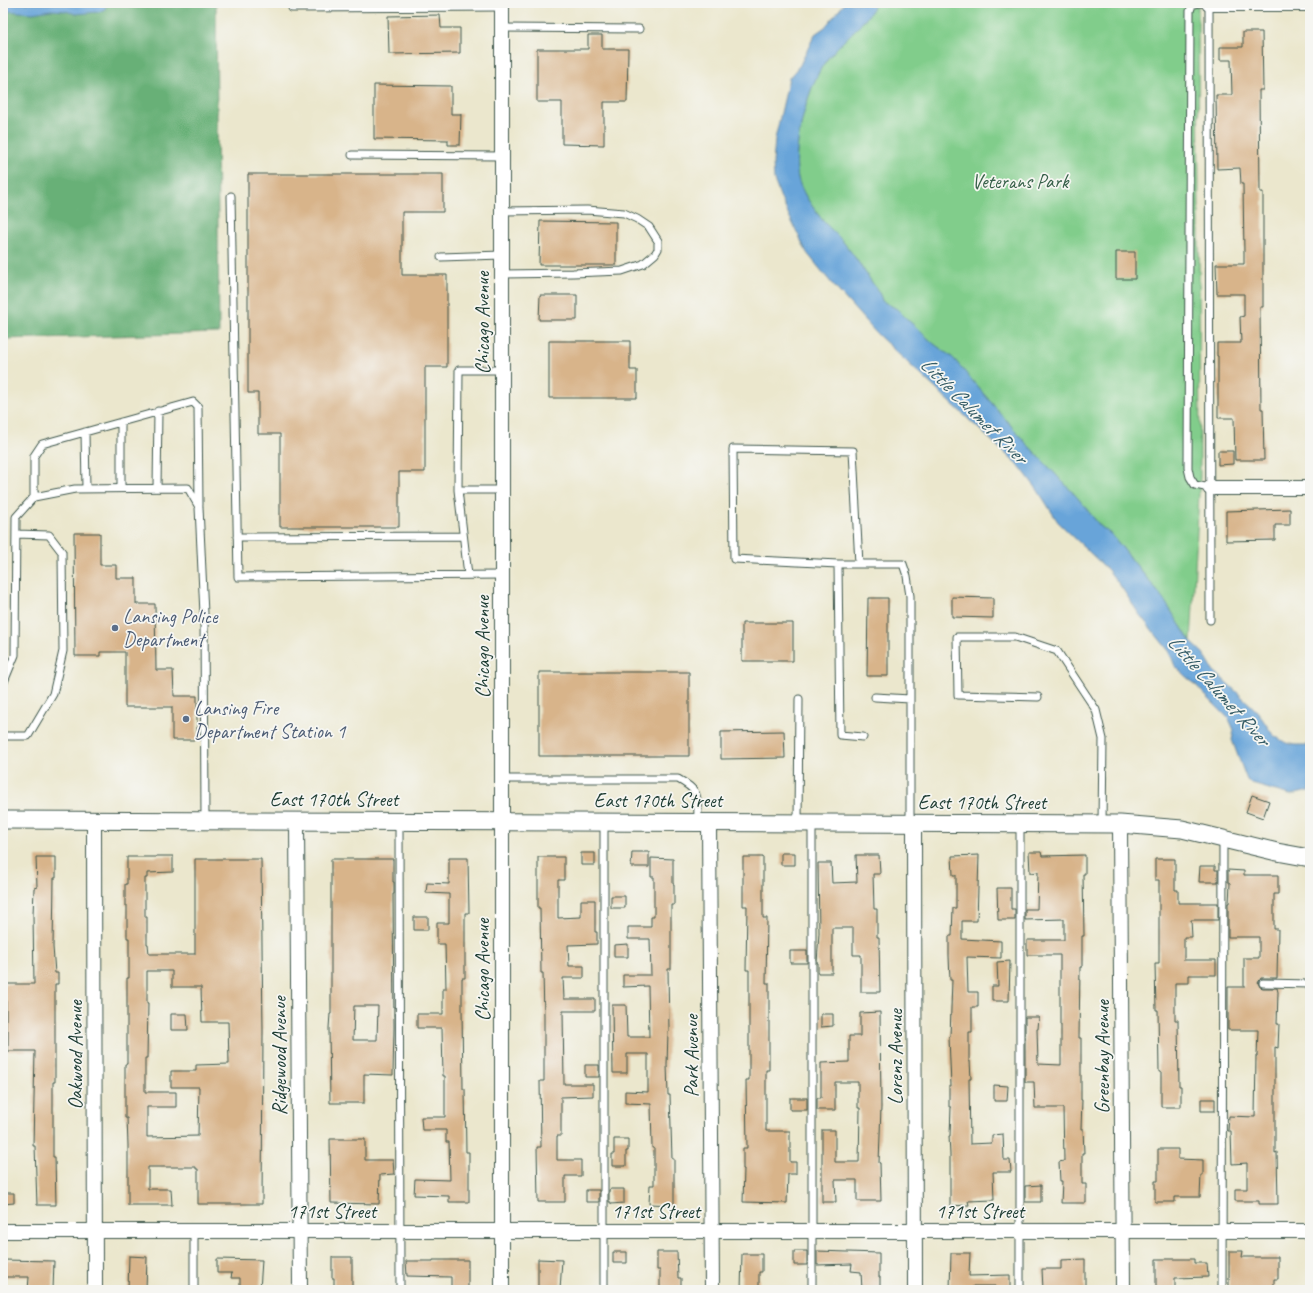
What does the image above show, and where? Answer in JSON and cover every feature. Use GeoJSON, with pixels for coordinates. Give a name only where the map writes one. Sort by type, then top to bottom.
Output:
{"type":"FeatureCollection","features":[{"type":"Feature","properties":{"kind":"street"},"geometry":{"type":"LineString","coordinates":[[1209,3],[1310,4]]}},
{"type":"Feature","properties":{"kind":"street","name":"Chicago Avenue"},"geometry":{"type":"LineString","coordinates":[[502,5],[502,1290]]}},
{"type":"Feature","properties":{"kind":"street"},"geometry":{"type":"LineString","coordinates":[[1210,488],[1310,488]]}},
{"type":"Feature","properties":{"kind":"street","name":"East 170th Street"},"geometry":{"type":"LineString","coordinates":[[3,820],[1120,824],[1182,829],[1277,852],[1310,858]]}},
{"type":"Feature","properties":{"kind":"street","name":"Oakwood Avenue"},"geometry":{"type":"LineString","coordinates":[[94,820],[95,1290]]}},
{"type":"Feature","properties":{"kind":"street","name":"Ridgewood Avenue"},"geometry":{"type":"LineString","coordinates":[[297,821],[300,1290]]}},
{"type":"Feature","properties":{"kind":"street","name":"Park Avenue"},"geometry":{"type":"LineString","coordinates":[[703,823],[712,1290]]}},
{"type":"Feature","properties":{"kind":"street","name":"Lorenz Avenue"},"geometry":{"type":"LineString","coordinates":[[912,823],[915,1290]]}},
{"type":"Feature","properties":{"kind":"street","name":"Greenbay Avenue"},"geometry":{"type":"LineString","coordinates":[[1120,824],[1123,1290]]}},
{"type":"Feature","properties":{"kind":"street","name":"171st Street"},"geometry":{"type":"LineString","coordinates":[[3,1231],[1310,1231]]}},
{"type":"Feature","properties":{"kind":"lane"},"geometry":{"type":"LineString","coordinates":[[1210,488],[1195,485],[1190,477],[1188,468],[1190,11],[1192,5],[1199,3],[1209,3],[1210,488],[1210,620]]}},
{"type":"Feature","properties":{"kind":"lane"},"geometry":{"type":"LineString","coordinates":[[292,8],[502,5]]}},
{"type":"Feature","properties":{"kind":"lane"},"geometry":{"type":"LineString","coordinates":[[502,28],[640,28]]}},
{"type":"Feature","properties":{"kind":"lane"},"geometry":{"type":"LineString","coordinates":[[352,155],[502,156]]}},
{"type":"Feature","properties":{"kind":"lane"},"geometry":{"type":"LineString","coordinates":[[231,196],[238,577],[502,575]]}},
{"type":"Feature","properties":{"kind":"lane"},"geometry":{"type":"LineString","coordinates":[[502,211],[587,210],[624,213],[649,227],[658,241],[658,249],[655,254],[643,264],[622,271],[502,274]]}},
{"type":"Feature","properties":{"kind":"lane"},"geometry":{"type":"LineString","coordinates":[[441,257],[502,255]]}},
{"type":"Feature","properties":{"kind":"lane"},"geometry":{"type":"LineString","coordinates":[[468,576],[458,490],[459,370],[502,370]]}},
{"type":"Feature","properties":{"kind":"lane"},"geometry":{"type":"LineString","coordinates":[[34,497],[34,456],[42,444],[193,402],[198,407],[199,507],[204,614],[205,821]]}},
{"type":"Feature","properties":{"kind":"lane"},"geometry":{"type":"LineString","coordinates":[[157,488],[158,411]]}},
{"type":"Feature","properties":{"kind":"lane"},"geometry":{"type":"LineString","coordinates":[[121,422],[121,488]]}},
{"type":"Feature","properties":{"kind":"lane"},"geometry":{"type":"LineString","coordinates":[[85,432],[86,488]]}},
{"type":"Feature","properties":{"kind":"lane"},"geometry":{"type":"LineString","coordinates":[[859,564],[853,450],[733,449],[734,559],[838,564],[859,564],[903,564],[907,576],[910,596],[912,823]]}},
{"type":"Feature","properties":{"kind":"lane"},"geometry":{"type":"LineString","coordinates":[[3,684],[15,655],[16,517],[34,497],[86,488],[188,488],[199,507]]}},
{"type":"Feature","properties":{"kind":"lane"},"geometry":{"type":"LineString","coordinates":[[458,490],[502,490]]}},
{"type":"Feature","properties":{"kind":"lane"},"geometry":{"type":"LineString","coordinates":[[3,736],[28,736],[53,694],[62,652],[62,552],[49,535],[16,534]]}},
{"type":"Feature","properties":{"kind":"lane"},"geometry":{"type":"LineString","coordinates":[[237,537],[463,536]]}},
{"type":"Feature","properties":{"kind":"lane"},"geometry":{"type":"LineString","coordinates":[[838,564],[840,734],[863,738]]}},
{"type":"Feature","properties":{"kind":"lane"},"geometry":{"type":"LineString","coordinates":[[1038,696],[958,695],[957,637],[1015,637],[1057,651],[1096,710],[1103,739],[1102,824]]}},
{"type":"Feature","properties":{"kind":"lane"},"geometry":{"type":"LineString","coordinates":[[875,697],[910,699]]}},
{"type":"Feature","properties":{"kind":"lane"},"geometry":{"type":"LineString","coordinates":[[799,699],[805,823],[812,1290]]}},
{"type":"Feature","properties":{"kind":"lane"},"geometry":{"type":"LineString","coordinates":[[502,779],[678,779],[690,786],[697,793],[703,823]]}},
{"type":"Feature","properties":{"kind":"lane"},"geometry":{"type":"LineString","coordinates":[[399,822],[400,1290]]}},
{"type":"Feature","properties":{"kind":"lane"},"geometry":{"type":"LineString","coordinates":[[604,822],[604,1290]]}},
{"type":"Feature","properties":{"kind":"lane"},"geometry":{"type":"LineString","coordinates":[[1020,824],[1020,1290]]}},
{"type":"Feature","properties":{"kind":"lane"},"geometry":{"type":"LineString","coordinates":[[1222,1290],[1223,839]]}},
{"type":"Feature","properties":{"kind":"lane"},"geometry":{"type":"LineString","coordinates":[[1263,983],[1310,984]]}},
{"type":"Feature","properties":{"kind":"lane"},"geometry":{"type":"LineString","coordinates":[[194,1231],[194,1290]]}},
{"type":"Feature","properties":{"kind":"green space"},"geometry":{"type":"Polygon","coordinates":[[[3,3],[216,3],[219,333],[3,339],[3,3]]]}},
{"type":"Feature","properties":{"kind":"green space","name":"Veterans Park"},"geometry":{"type":"Polygon","coordinates":[[[876,3],[1198,3],[1200,476],[1191,642],[1162,597],[1112,535],[1100,526],[1077,497],[1024,441],[953,358],[934,344],[897,309],[882,301],[877,289],[854,256],[842,240],[823,221],[799,182],[797,170],[798,139],[806,105],[817,76],[829,57],[865,19],[876,3]]]}},
{"type":"Feature","properties":{"kind":"water"},"geometry":{"type":"Polygon","coordinates":[[[3,3],[107,3],[105,9],[99,12],[76,14],[65,11],[51,10],[33,13],[3,11],[3,3]]]}},
{"type":"Feature","properties":{"kind":"water","name":"Little Calumet River"},"geometry":{"type":"Polygon","coordinates":[[[845,3],[876,3],[865,19],[823,65],[811,90],[798,139],[797,155],[799,182],[806,197],[823,221],[842,240],[854,256],[877,289],[882,301],[897,309],[934,344],[953,358],[1024,441],[1077,497],[1100,526],[1112,535],[1162,597],[1191,642],[1203,653],[1213,670],[1257,711],[1273,735],[1286,743],[1310,745],[1310,791],[1290,795],[1252,784],[1247,780],[1232,740],[1234,730],[1229,719],[1175,666],[1169,651],[1139,614],[1108,570],[1058,522],[1037,489],[1021,468],[877,334],[833,285],[807,253],[782,201],[774,180],[773,163],[775,139],[789,78],[800,65],[815,34],[825,27],[845,3]]]}},
{"type":"Feature","properties":{"kind":"building"},"geometry":{"type":"Polygon","coordinates":[[[440,15],[441,28],[460,28],[460,53],[389,54],[388,16],[440,15]]]}},
{"type":"Feature","properties":{"kind":"building"},"geometry":{"type":"Polygon","coordinates":[[[1243,32],[1262,32],[1263,90],[1259,90],[1260,192],[1263,192],[1263,307],[1260,307],[1261,409],[1263,409],[1264,460],[1235,460],[1234,418],[1218,418],[1217,343],[1241,343],[1240,317],[1244,316],[1244,294],[1217,294],[1216,264],[1244,264],[1244,254],[1243,184],[1241,184],[1240,168],[1217,169],[1216,95],[1232,95],[1231,60],[1220,60],[1220,47],[1243,47],[1243,32]]]}},
{"type":"Feature","properties":{"kind":"building"},"geometry":{"type":"Polygon","coordinates":[[[588,35],[602,35],[602,49],[628,49],[627,102],[604,102],[604,145],[562,144],[562,102],[537,102],[537,49],[588,49],[588,35]]]}},
{"type":"Feature","properties":{"kind":"building"},"geometry":{"type":"Polygon","coordinates":[[[374,85],[451,86],[451,114],[461,114],[460,145],[448,145],[448,140],[374,139],[374,85]]]}},
{"type":"Feature","properties":{"kind":"building"},"geometry":{"type":"Polygon","coordinates":[[[248,174],[443,174],[443,212],[402,212],[402,275],[447,275],[447,367],[425,367],[425,472],[399,472],[399,527],[280,527],[280,434],[258,434],[258,393],[248,393],[248,174]]]}},
{"type":"Feature","properties":{"kind":"building"},"geometry":{"type":"Polygon","coordinates":[[[540,221],[616,222],[616,265],[539,265],[540,221]]]}},
{"type":"Feature","properties":{"kind":"building"},"geometry":{"type":"Polygon","coordinates":[[[1116,252],[1135,252],[1135,279],[1116,279],[1116,252]]]}},
{"type":"Feature","properties":{"kind":"building"},"geometry":{"type":"Polygon","coordinates":[[[540,295],[577,295],[577,320],[539,320],[540,295]]]}},
{"type":"Feature","properties":{"kind":"building"},"geometry":{"type":"Polygon","coordinates":[[[549,341],[630,341],[630,370],[637,370],[637,398],[549,398],[549,341]]]}},
{"type":"Feature","properties":{"kind":"building"},"geometry":{"type":"Polygon","coordinates":[[[1218,451],[1233,451],[1233,464],[1218,465],[1218,451]]]}},
{"type":"Feature","properties":{"kind":"building"},"geometry":{"type":"Polygon","coordinates":[[[1290,509],[1290,525],[1275,525],[1275,540],[1226,541],[1226,511],[1290,509]]]}},
{"type":"Feature","properties":{"kind":"building","name":"Lansing Police Department"},"geometry":{"type":"Polygon","coordinates":[[[74,533],[100,533],[100,565],[116,565],[116,578],[136,578],[136,604],[155,604],[156,670],[173,670],[174,696],[197,696],[197,740],[172,740],[172,707],[125,707],[125,652],[100,652],[100,656],[75,656],[74,533]]]}},
{"type":"Feature","properties":{"kind":"building"},"geometry":{"type":"Polygon","coordinates":[[[952,597],[993,598],[993,618],[952,617],[952,597]]]}},
{"type":"Feature","properties":{"kind":"building"},"geometry":{"type":"Polygon","coordinates":[[[868,598],[888,598],[888,676],[867,676],[868,598]]]}},
{"type":"Feature","properties":{"kind":"building"},"geometry":{"type":"Polygon","coordinates":[[[742,623],[793,623],[793,661],[742,661],[742,623]]]}},
{"type":"Feature","properties":{"kind":"building"},"geometry":{"type":"Polygon","coordinates":[[[539,672],[689,672],[689,756],[539,756],[539,672]]]}},
{"type":"Feature","properties":{"kind":"building"},"geometry":{"type":"Polygon","coordinates":[[[784,731],[785,758],[721,759],[721,732],[784,731]]]}},
{"type":"Feature","properties":{"kind":"building"},"geometry":{"type":"Polygon","coordinates":[[[1252,795],[1269,801],[1263,818],[1246,812],[1252,795]]]}},
{"type":"Feature","properties":{"kind":"building"},"geometry":{"type":"Polygon","coordinates":[[[632,852],[649,852],[649,867],[631,867],[632,852]]]}},
{"type":"Feature","properties":{"kind":"building"},"geometry":{"type":"Polygon","coordinates":[[[1029,852],[1041,852],[1042,856],[1085,855],[1085,874],[1083,874],[1084,936],[1082,936],[1082,967],[1080,967],[1079,1038],[1081,1038],[1081,1129],[1083,1129],[1084,1153],[1082,1153],[1082,1184],[1086,1184],[1086,1203],[1061,1203],[1062,1181],[1060,1181],[1059,1162],[1064,1161],[1063,1108],[1035,1108],[1034,1082],[1025,1082],[1025,1017],[1039,1017],[1037,1029],[1038,1064],[1061,1065],[1060,955],[1027,955],[1027,940],[1064,940],[1064,919],[1025,920],[1025,909],[1037,909],[1038,872],[1030,873],[1029,852]]]}},
{"type":"Feature","properties":{"kind":"building"},"geometry":{"type":"Polygon","coordinates":[[[581,853],[595,853],[595,865],[581,865],[581,853]]]}},
{"type":"Feature","properties":{"kind":"building"},"geometry":{"type":"Polygon","coordinates":[[[781,853],[795,853],[795,865],[781,865],[781,853]]]}},
{"type":"Feature","properties":{"kind":"building"},"geometry":{"type":"Polygon","coordinates":[[[856,855],[879,855],[880,874],[873,874],[874,909],[877,909],[877,937],[879,937],[880,992],[861,992],[861,955],[853,955],[853,928],[832,928],[832,973],[818,973],[818,863],[831,863],[832,883],[857,882],[856,855]]]}},
{"type":"Feature","properties":{"kind":"building"},"geometry":{"type":"Polygon","coordinates":[[[979,855],[977,921],[962,921],[962,939],[1001,941],[1001,958],[967,957],[968,992],[978,992],[978,1007],[972,1007],[972,1032],[969,1032],[969,1061],[971,1079],[969,1079],[970,1144],[992,1143],[992,1135],[1003,1134],[1004,1160],[1010,1160],[1011,1172],[993,1172],[994,1200],[968,1201],[969,1205],[950,1206],[949,1136],[951,1107],[949,1107],[949,1086],[951,1086],[949,1037],[952,980],[950,980],[949,936],[952,936],[953,908],[956,908],[956,875],[953,875],[952,856],[979,855]]]}},
{"type":"Feature","properties":{"kind":"building"},"geometry":{"type":"Polygon","coordinates":[[[173,856],[173,872],[147,873],[147,878],[145,878],[145,917],[147,917],[147,944],[149,954],[195,954],[195,859],[261,859],[263,1031],[262,1204],[198,1204],[198,1169],[196,1169],[196,1167],[148,1167],[148,1189],[171,1189],[172,1205],[128,1205],[128,1145],[127,1118],[125,1118],[125,1064],[127,1064],[127,978],[129,978],[129,938],[127,938],[127,905],[125,905],[127,857],[173,856]],[[147,971],[148,1003],[145,1092],[176,1092],[176,1107],[147,1107],[147,1137],[198,1136],[199,1087],[171,1087],[171,1071],[196,1071],[196,1065],[229,1064],[228,1022],[202,1022],[201,987],[172,987],[172,971],[147,971]]]}},
{"type":"Feature","properties":{"kind":"building"},"geometry":{"type":"Polygon","coordinates":[[[36,857],[56,857],[56,878],[54,878],[53,947],[55,973],[58,973],[58,984],[55,984],[53,1157],[55,1157],[56,1205],[37,1205],[35,1146],[33,1146],[35,1051],[8,1051],[6,1001],[3,1001],[3,984],[34,984],[33,915],[34,888],[37,887],[36,857]]]}},
{"type":"Feature","properties":{"kind":"building"},"geometry":{"type":"Polygon","coordinates":[[[538,857],[564,857],[564,880],[558,880],[558,918],[581,917],[581,900],[595,900],[595,932],[597,932],[597,944],[568,945],[569,966],[584,966],[584,978],[563,978],[564,999],[595,999],[595,1011],[563,1011],[564,1084],[593,1084],[593,1096],[561,1097],[561,1136],[557,1136],[557,1160],[581,1160],[581,1176],[565,1176],[565,1202],[538,1202],[537,1147],[541,1147],[540,1081],[544,1081],[544,1016],[543,973],[541,973],[540,908],[538,908],[538,857]]]}},
{"type":"Feature","properties":{"kind":"building"},"geometry":{"type":"Polygon","coordinates":[[[743,857],[763,857],[763,918],[767,918],[766,983],[769,983],[769,1070],[766,1070],[766,1131],[790,1131],[790,1162],[796,1162],[796,1174],[788,1174],[787,1203],[743,1202],[743,1148],[747,1148],[746,1080],[749,1080],[749,970],[746,970],[747,906],[743,906],[743,857]]]}},
{"type":"Feature","properties":{"kind":"building"},"geometry":{"type":"Polygon","coordinates":[[[449,858],[468,858],[469,913],[465,913],[465,978],[462,978],[462,1009],[463,1089],[465,1089],[466,1152],[469,1152],[469,1202],[449,1202],[449,1196],[414,1195],[415,1179],[450,1180],[449,1142],[446,1142],[446,1130],[422,1130],[421,1117],[445,1117],[445,1076],[443,1076],[442,1028],[417,1028],[417,1014],[443,1014],[443,989],[446,989],[445,944],[437,944],[437,923],[449,923],[449,894],[426,893],[427,883],[449,884],[449,858]]]}},
{"type":"Feature","properties":{"kind":"building"},"geometry":{"type":"Polygon","coordinates":[[[651,858],[673,859],[674,905],[671,905],[671,969],[668,969],[669,1031],[667,1065],[668,1095],[670,1095],[672,1159],[674,1159],[674,1205],[649,1204],[650,1185],[654,1185],[654,1148],[652,1148],[651,1104],[625,1103],[625,1091],[648,1092],[648,1054],[627,1054],[627,1073],[613,1073],[612,1005],[626,1005],[627,1037],[649,1037],[648,986],[623,987],[623,975],[651,975],[650,939],[628,939],[628,927],[651,927],[651,917],[654,917],[654,877],[651,877],[651,858]]]}},
{"type":"Feature","properties":{"kind":"building"},"geometry":{"type":"Polygon","coordinates":[[[331,859],[393,859],[393,1075],[364,1074],[364,1103],[330,1103],[329,1028],[331,1014],[331,859]],[[354,1006],[353,1040],[377,1040],[378,1006],[354,1006]]]}},
{"type":"Feature","properties":{"kind":"building"},"geometry":{"type":"Polygon","coordinates":[[[1155,859],[1175,859],[1175,890],[1178,890],[1178,903],[1218,903],[1218,920],[1191,920],[1192,937],[1184,937],[1184,960],[1216,960],[1216,975],[1189,975],[1189,983],[1175,983],[1175,1020],[1178,1020],[1179,1086],[1181,1086],[1181,1107],[1161,1107],[1161,1072],[1159,1072],[1158,1010],[1156,1010],[1155,964],[1159,964],[1159,880],[1155,880],[1155,859]]]}},
{"type":"Feature","properties":{"kind":"building"},"geometry":{"type":"Polygon","coordinates":[[[1200,866],[1215,866],[1215,870],[1218,870],[1218,882],[1199,882],[1200,866]]]}},
{"type":"Feature","properties":{"kind":"building"},"geometry":{"type":"Polygon","coordinates":[[[1228,870],[1244,871],[1244,875],[1278,875],[1278,894],[1274,894],[1274,929],[1278,929],[1277,978],[1261,978],[1258,983],[1260,987],[1263,988],[1277,988],[1278,992],[1278,1048],[1275,1047],[1275,1153],[1277,1152],[1278,1204],[1259,1204],[1259,1201],[1235,1201],[1235,1189],[1247,1189],[1247,1163],[1232,1164],[1231,1131],[1228,1131],[1229,1116],[1255,1117],[1258,1030],[1228,1030],[1228,987],[1244,987],[1244,958],[1259,958],[1259,937],[1228,937],[1228,903],[1230,883],[1228,882],[1228,870]]]}},
{"type":"Feature","properties":{"kind":"building"},"geometry":{"type":"Polygon","coordinates":[[[997,888],[1011,888],[1011,909],[1015,909],[1015,920],[998,920],[997,888]]]}},
{"type":"Feature","properties":{"kind":"building"},"geometry":{"type":"Polygon","coordinates":[[[611,896],[625,896],[625,908],[611,908],[611,896]]]}},
{"type":"Feature","properties":{"kind":"building"},"geometry":{"type":"Polygon","coordinates":[[[414,917],[428,917],[428,930],[414,930],[414,917]]]}},
{"type":"Feature","properties":{"kind":"building"},"geometry":{"type":"Polygon","coordinates":[[[628,944],[628,957],[614,957],[614,945],[628,944]]]}},
{"type":"Feature","properties":{"kind":"building"},"geometry":{"type":"Polygon","coordinates":[[[790,951],[807,951],[807,963],[790,963],[790,951]]]}},
{"type":"Feature","properties":{"kind":"building"},"geometry":{"type":"Polygon","coordinates":[[[1010,961],[1009,1001],[992,1001],[992,986],[998,986],[997,962],[1010,961]]]}},
{"type":"Feature","properties":{"kind":"building"},"geometry":{"type":"Polygon","coordinates":[[[880,1012],[881,1107],[879,1163],[881,1201],[857,1201],[857,1180],[835,1180],[836,1202],[822,1202],[822,1130],[835,1130],[835,1162],[859,1162],[860,1108],[858,1108],[858,1082],[835,1082],[835,1110],[817,1110],[817,1098],[821,1098],[821,1063],[849,1062],[849,1036],[860,1036],[860,1013],[880,1012]]]}},
{"type":"Feature","properties":{"kind":"building"},"geometry":{"type":"Polygon","coordinates":[[[171,1014],[187,1014],[188,1030],[171,1030],[171,1014]]]}},
{"type":"Feature","properties":{"kind":"building"},"geometry":{"type":"Polygon","coordinates":[[[821,1014],[833,1014],[833,1026],[821,1027],[821,1014]]]}},
{"type":"Feature","properties":{"kind":"building"},"geometry":{"type":"Polygon","coordinates":[[[585,1065],[599,1065],[599,1077],[585,1077],[585,1065]]]}},
{"type":"Feature","properties":{"kind":"building"},"geometry":{"type":"Polygon","coordinates":[[[994,1085],[1008,1086],[1007,1101],[994,1101],[994,1085]]]}},
{"type":"Feature","properties":{"kind":"building"},"geometry":{"type":"Polygon","coordinates":[[[790,1098],[807,1098],[807,1110],[790,1110],[790,1098]]]}},
{"type":"Feature","properties":{"kind":"building"},"geometry":{"type":"Polygon","coordinates":[[[1201,1099],[1215,1099],[1215,1111],[1201,1111],[1201,1099]]]}},
{"type":"Feature","properties":{"kind":"building"},"geometry":{"type":"Polygon","coordinates":[[[330,1139],[365,1139],[365,1160],[393,1160],[394,1174],[380,1175],[379,1204],[331,1203],[330,1139]]]}},
{"type":"Feature","properties":{"kind":"building"},"geometry":{"type":"Polygon","coordinates":[[[614,1139],[628,1139],[626,1166],[612,1166],[614,1139]]]}},
{"type":"Feature","properties":{"kind":"building"},"geometry":{"type":"Polygon","coordinates":[[[1158,1149],[1178,1149],[1178,1159],[1203,1160],[1203,1175],[1201,1175],[1200,1197],[1175,1197],[1175,1202],[1155,1202],[1155,1181],[1158,1181],[1158,1149]]]}},
{"type":"Feature","properties":{"kind":"building"},"geometry":{"type":"Polygon","coordinates":[[[1041,1185],[1041,1202],[1025,1202],[1025,1186],[1041,1185]]]}},
{"type":"Feature","properties":{"kind":"building"},"geometry":{"type":"Polygon","coordinates":[[[624,1189],[624,1203],[611,1204],[611,1202],[609,1202],[609,1190],[624,1189]]]}},
{"type":"Feature","properties":{"kind":"building"},"geometry":{"type":"Polygon","coordinates":[[[586,1190],[599,1190],[599,1202],[586,1202],[586,1190]]]}},
{"type":"Feature","properties":{"kind":"building"},"geometry":{"type":"Polygon","coordinates":[[[3,1193],[14,1193],[14,1203],[3,1204],[3,1193]]]}},
{"type":"Feature","properties":{"kind":"building"},"geometry":{"type":"Polygon","coordinates":[[[794,1251],[807,1251],[807,1265],[794,1265],[794,1251]]]}},
{"type":"Feature","properties":{"kind":"building"},"geometry":{"type":"Polygon","coordinates":[[[817,1251],[879,1253],[880,1290],[862,1290],[861,1272],[851,1271],[852,1264],[817,1265],[817,1251]]]}},
{"type":"Feature","properties":{"kind":"building"},"geometry":{"type":"Polygon","coordinates":[[[1229,1251],[1243,1251],[1242,1257],[1278,1257],[1278,1279],[1274,1279],[1274,1290],[1229,1290],[1229,1251]]]}},
{"type":"Feature","properties":{"kind":"building"},"geometry":{"type":"Polygon","coordinates":[[[613,1252],[627,1252],[627,1263],[613,1263],[613,1252]]]}},
{"type":"Feature","properties":{"kind":"building"},"geometry":{"type":"Polygon","coordinates":[[[657,1252],[677,1252],[678,1278],[681,1278],[681,1290],[660,1290],[660,1270],[657,1270],[657,1252]]]}},
{"type":"Feature","properties":{"kind":"building"},"geometry":{"type":"Polygon","coordinates":[[[951,1253],[970,1253],[969,1276],[1010,1275],[1010,1288],[973,1286],[973,1290],[950,1290],[951,1253]]]}},
{"type":"Feature","properties":{"kind":"building"},"geometry":{"type":"Polygon","coordinates":[[[742,1254],[762,1254],[762,1272],[759,1272],[759,1290],[741,1290],[742,1254]]]}},
{"type":"Feature","properties":{"kind":"building"},"geometry":{"type":"Polygon","coordinates":[[[129,1256],[147,1257],[146,1290],[128,1290],[129,1256]]]}},
{"type":"Feature","properties":{"kind":"building"},"geometry":{"type":"Polygon","coordinates":[[[332,1257],[352,1257],[352,1290],[334,1290],[334,1278],[332,1278],[332,1257]]]}},
{"type":"Feature","properties":{"kind":"building"},"geometry":{"type":"Polygon","coordinates":[[[217,1259],[262,1260],[260,1290],[240,1290],[240,1278],[231,1278],[232,1273],[217,1273],[217,1259]]]}},
{"type":"Feature","properties":{"kind":"building"},"geometry":{"type":"Polygon","coordinates":[[[538,1259],[562,1260],[560,1290],[538,1290],[538,1259]]]}},
{"type":"Feature","properties":{"kind":"building"},"geometry":{"type":"Polygon","coordinates":[[[1085,1259],[1085,1290],[1043,1290],[1042,1269],[1061,1269],[1061,1260],[1085,1259]]]}},
{"type":"Feature","properties":{"kind":"building"},"geometry":{"type":"Polygon","coordinates":[[[1156,1259],[1194,1259],[1194,1263],[1207,1263],[1208,1277],[1175,1278],[1175,1290],[1156,1290],[1156,1259]]]}},
{"type":"Feature","properties":{"kind":"building"},"geometry":{"type":"Polygon","coordinates":[[[3,1260],[54,1261],[53,1290],[28,1290],[29,1277],[3,1277],[3,1260]]]}},
{"type":"Feature","properties":{"kind":"building"},"geometry":{"type":"Polygon","coordinates":[[[468,1260],[468,1290],[451,1290],[451,1277],[407,1276],[406,1261],[468,1260]]]}},
{"type":"Feature","properties":{"kind":"place","name":"Lansing Police Department"},"geometry":{"type":"Point","coordinates":[115,628]}},
{"type":"Feature","properties":{"kind":"place","name":"Lansing Fire Department Station 1"},"geometry":{"type":"Point","coordinates":[186,719]}}]}
